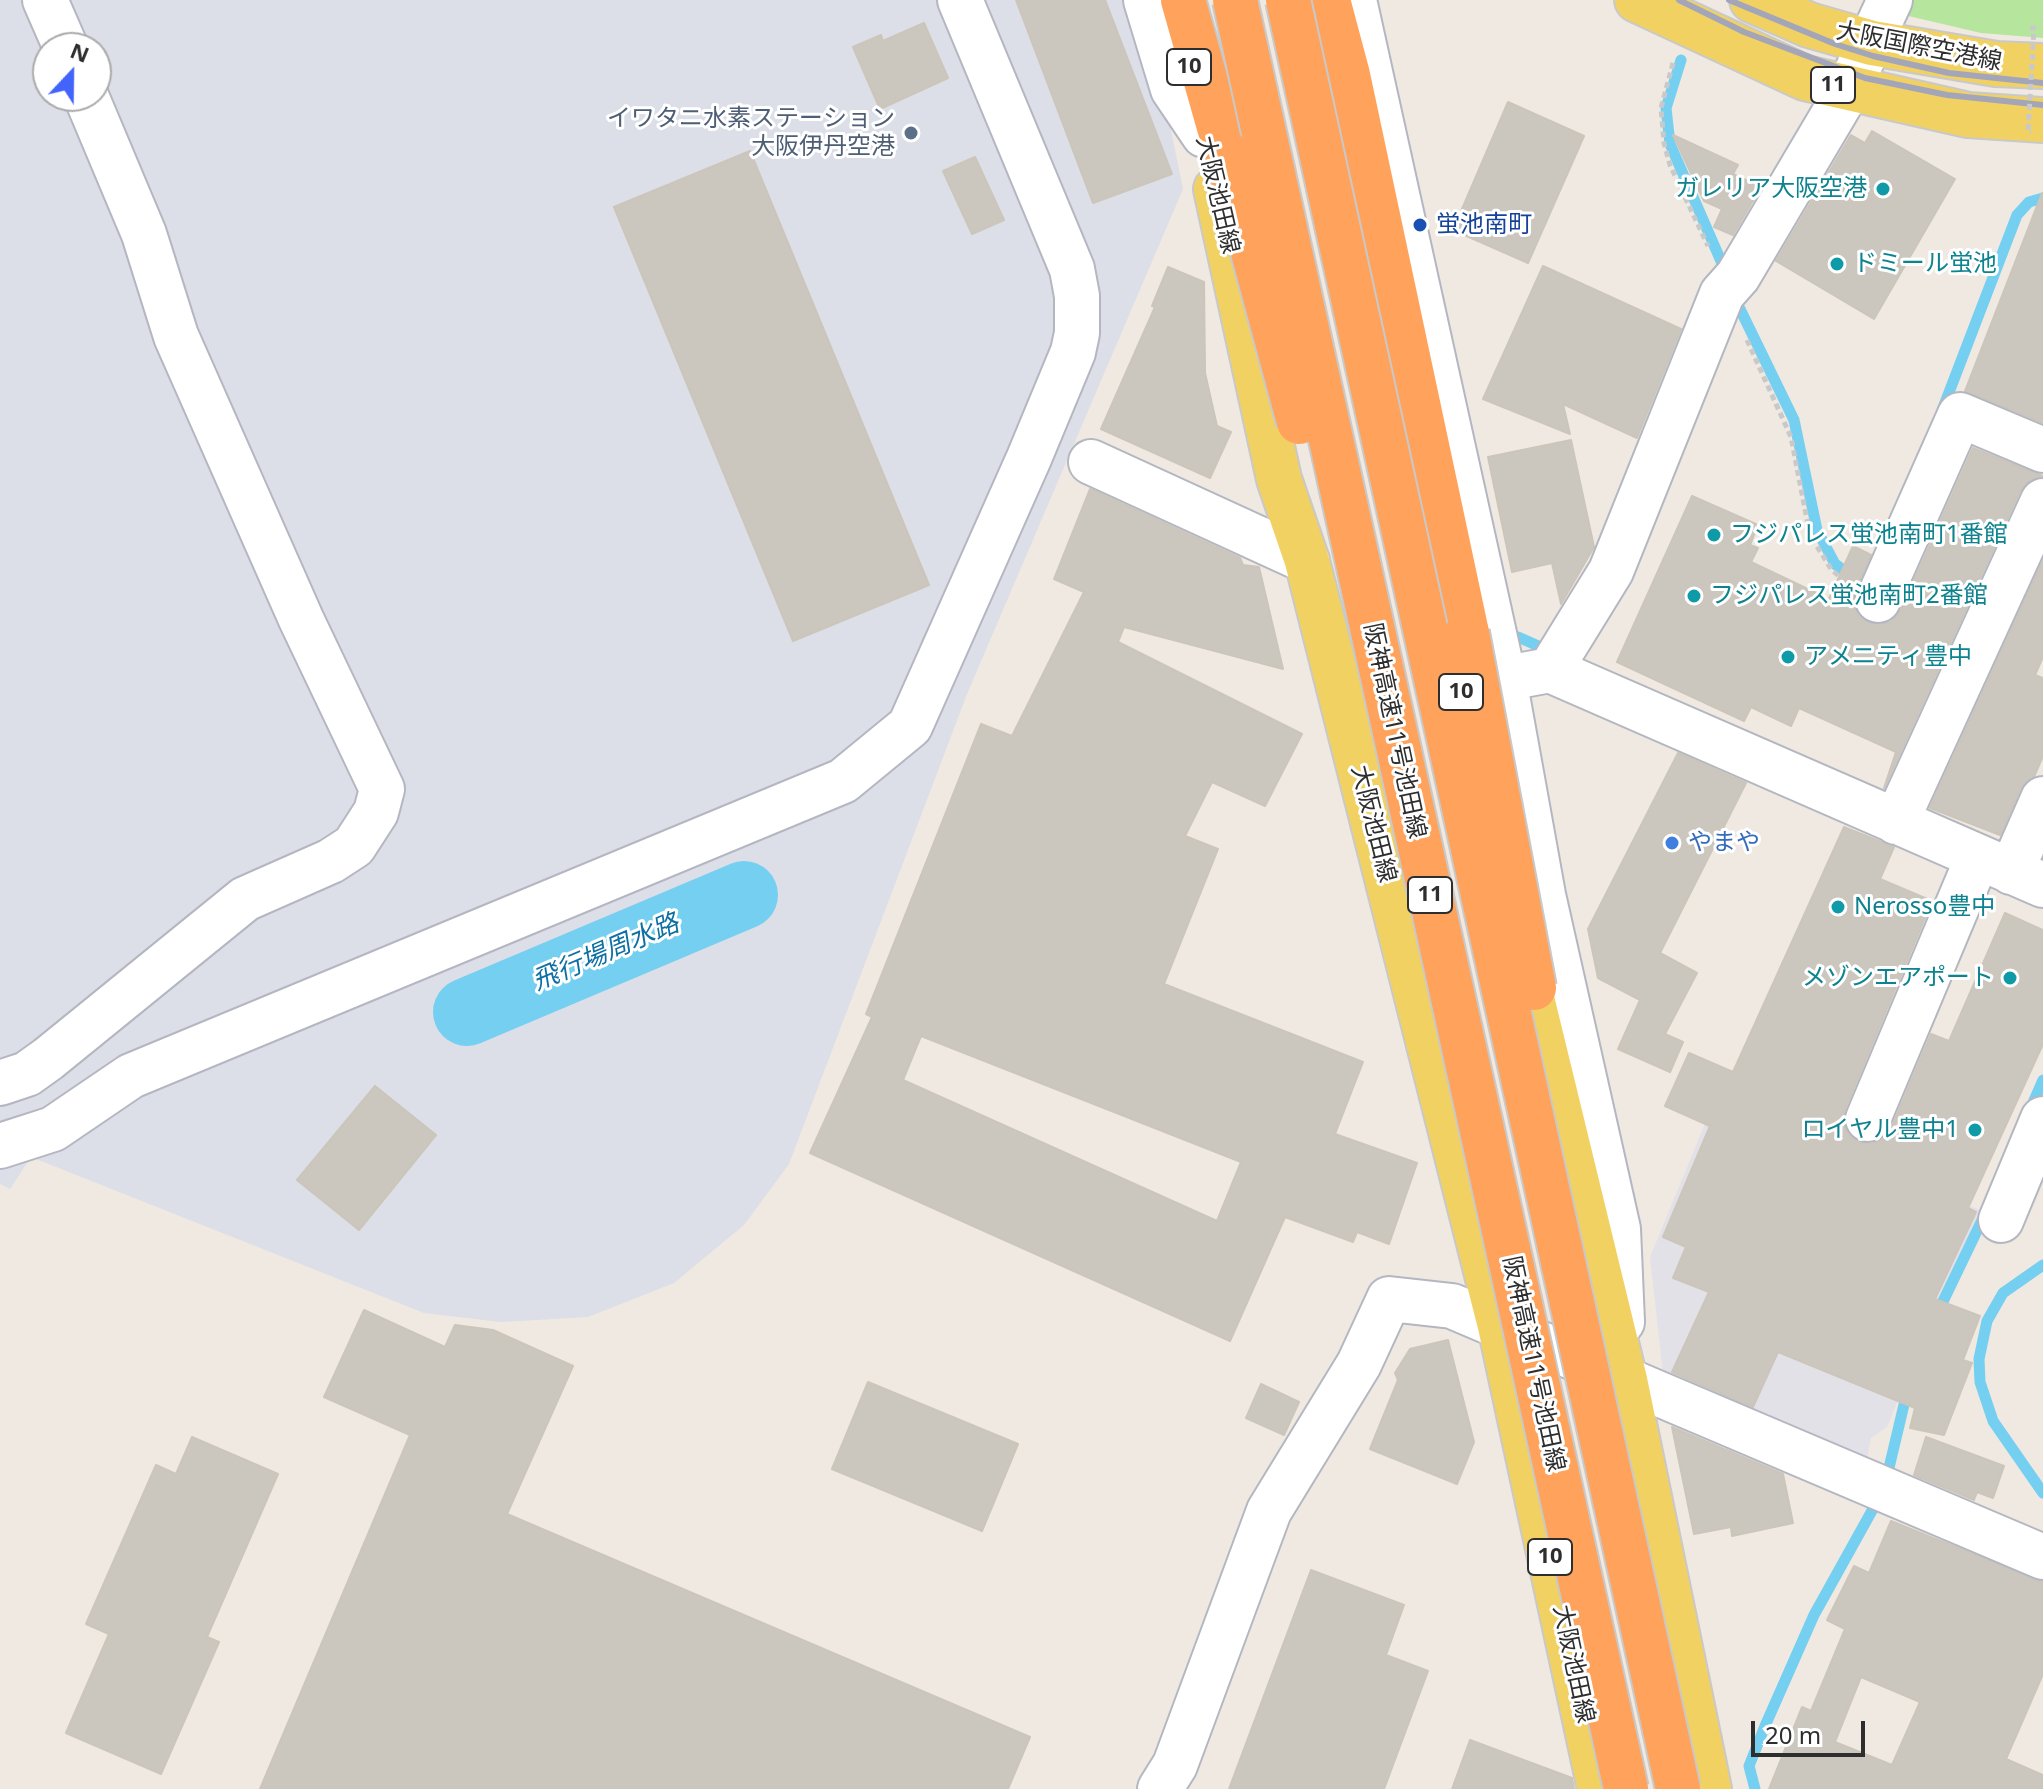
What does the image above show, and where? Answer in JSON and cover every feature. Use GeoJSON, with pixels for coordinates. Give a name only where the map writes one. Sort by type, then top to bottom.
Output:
{"type":"FeatureCollection","features":[{"type":"Feature","properties":{"kind":"highway","name":"11"},"geometry":{"type":"LineString","coordinates":[[1183,0],[1313,475],[1402,765]]}},
{"type":"Feature","properties":{"kind":"highway","name":"阪神高速11号池田線"},"geometry":{"type":"LineString","coordinates":[[1233,0],[1626,1789]]}},
{"type":"Feature","properties":{"kind":"highway","name":"11"},"geometry":{"type":"LineString","coordinates":[[1288,0],[1678,1789]]}},
{"type":"Feature","properties":{"kind":"highway","name":"11"},"geometry":{"type":"LineString","coordinates":[[1328,0],[1352,90],[1502,807],[1557,1118],[1601,1431]]}},
{"type":"Feature","properties":{"kind":"main road","name":"大阪池田線"},"geometry":{"type":"LineString","coordinates":[[1175,0],[1279,479],[1307,561],[1500,1326],[1600,1789]]}},
{"type":"Feature","properties":{"kind":"main road"},"geometry":{"type":"LineString","coordinates":[[1233,0],[1261,168],[1294,413],[1294,452],[1279,479]]}},
{"type":"Feature","properties":{"kind":"main road","name":"10"},"geometry":{"type":"LineString","coordinates":[[1310,0],[1505,889],[1625,1380],[1709,1789]]}},
{"type":"Feature","properties":{"kind":"main road","name":"11"},"geometry":{"type":"LineString","coordinates":[[1637,0],[1777,66],[1848,90],[2037,126]]}},
{"type":"Feature","properties":{"kind":"main road","name":"大阪国際空港線"},"geometry":{"type":"LineString","coordinates":[[1752,0],[1809,25],[1872,43],[1996,64],[2037,47]]}},
{"type":"Feature","properties":{"kind":"street"},"geometry":{"type":"LineString","coordinates":[[45,0],[59,32]]}},
{"type":"Feature","properties":{"kind":"street"},"geometry":{"type":"LineString","coordinates":[[0,1146],[53,1129],[131,1076],[843,781],[910,726],[1034,445],[1073,352],[1077,333],[1077,296],[1072,269],[960,0]]}},
{"type":"Feature","properties":{"kind":"street"},"geometry":{"type":"LineString","coordinates":[[1146,0],[1173,89],[1204,135]]}},
{"type":"Feature","properties":{"kind":"street"},"geometry":{"type":"LineString","coordinates":[[1354,0],[1504,679],[1543,895],[1618,1229],[1625,1380]]}},
{"type":"Feature","properties":{"kind":"street"},"geometry":{"type":"LineString","coordinates":[[1550,670],[1611,571],[1722,294],[1738,276],[1848,90],[1890,0]]}},
{"type":"Feature","properties":{"kind":"street"},"geometry":{"type":"LineString","coordinates":[[0,1083],[27,1074],[48,1059],[245,899],[331,861],[354,846],[376,812],[382,789],[301,619],[176,336],[144,234],[93,112]]}},
{"type":"Feature","properties":{"kind":"street"},"geometry":{"type":"LineString","coordinates":[[1878,600],[1960,415],[2043,450]]}},
{"type":"Feature","properties":{"kind":"street"},"geometry":{"type":"LineString","coordinates":[[1091,462],[1307,561]]}},
{"type":"Feature","properties":{"kind":"street"},"geometry":{"type":"LineString","coordinates":[[1896,822],[2043,501]]}},
{"type":"Feature","properties":{"kind":"street"},"geometry":{"type":"LineString","coordinates":[[1504,679],[1550,670],[2011,871]]}},
{"type":"Feature","properties":{"kind":"street"},"geometry":{"type":"LineString","coordinates":[[1868,1119],[2011,871],[2043,799]]}},
{"type":"Feature","properties":{"kind":"street"},"geometry":{"type":"LineString","coordinates":[[2001,1220],[2043,1119]]}},
{"type":"Feature","properties":{"kind":"street"},"geometry":{"type":"LineString","coordinates":[[1160,1789],[1175,1765],[1269,1511],[1359,1364],[1389,1299],[1452,1306],[2043,1557]]}},
{"type":"Feature","properties":{"kind":"path"},"geometry":{"type":"LineString","coordinates":[[2037,47],[2034,28],[2028,132],[2037,126]]}},
{"type":"Feature","properties":{"kind":"shaded area"},"geometry":{"type":"Polygon","coordinates":[[[0,0],[1144,0],[1183,189],[967,694],[789,1164],[744,1225],[674,1283],[588,1317],[501,1322],[424,1313],[31,1157],[10,1189],[0,1184],[0,0]]]}},
{"type":"Feature","properties":{"kind":"shaded area"},"geometry":{"type":"Polygon","coordinates":[[[1725,1075],[1860,1131],[1851,1154],[1982,1211],[1943,1292],[1887,1427],[1871,1438],[1867,1460],[1664,1382],[1650,1257],[1725,1075]]]}},
{"type":"Feature","properties":{"kind":"green space"},"geometry":{"type":"Polygon","coordinates":[[[1905,0],[2043,0],[2043,38],[1981,33],[1900,14],[1905,0]]]}},
{"type":"Feature","properties":{"kind":"building"},"geometry":{"type":"Polygon","coordinates":[[[1016,0],[1105,0],[1172,174],[1093,203],[1016,0]]]}},
{"type":"Feature","properties":{"kind":"building"},"geometry":{"type":"Polygon","coordinates":[[[924,23],[948,78],[880,109],[853,47],[881,35],[883,41],[924,23]]]}},
{"type":"Feature","properties":{"kind":"building"},"geometry":{"type":"Polygon","coordinates":[[[1508,102],[1584,136],[1528,263],[1453,230],[1508,102]]]}},
{"type":"Feature","properties":{"kind":"building"},"geometry":{"type":"Polygon","coordinates":[[[1872,131],[1955,179],[1874,319],[1776,261],[1851,135],[1865,143],[1872,131]]]}},
{"type":"Feature","properties":{"kind":"building"},"geometry":{"type":"Polygon","coordinates":[[[1673,135],[1738,165],[1733,174],[1761,187],[1733,235],[1714,227],[1722,209],[1704,201],[1673,135]]]}},
{"type":"Feature","properties":{"kind":"building"},"geometry":{"type":"Polygon","coordinates":[[[750,151],[929,585],[793,641],[614,207],[750,151]]]}},
{"type":"Feature","properties":{"kind":"building"},"geometry":{"type":"Polygon","coordinates":[[[975,157],[1004,220],[972,234],[943,171],[975,157]]]}},
{"type":"Feature","properties":{"kind":"building"},"geometry":{"type":"Polygon","coordinates":[[[2043,194],[2043,423],[1965,391],[2043,194]]]}},
{"type":"Feature","properties":{"kind":"building"},"geometry":{"type":"Polygon","coordinates":[[[1543,266],[1681,329],[1637,438],[1563,404],[1570,434],[1483,399],[1543,266]]]}},
{"type":"Feature","properties":{"kind":"building"},"geometry":{"type":"Polygon","coordinates":[[[1168,267],[1204,282],[1205,373],[1217,426],[1231,432],[1210,478],[1101,429],[1155,307],[1152,306],[1168,267]]]}},
{"type":"Feature","properties":{"kind":"building"},"geometry":{"type":"Polygon","coordinates":[[[1571,440],[1594,547],[1561,604],[1552,563],[1512,572],[1488,457],[1571,440]]]}},
{"type":"Feature","properties":{"kind":"building"},"geometry":{"type":"Polygon","coordinates":[[[1973,448],[2043,476],[2029,480],[2020,491],[1884,788],[1896,752],[1799,708],[1791,726],[1751,707],[1744,721],[1617,662],[1692,496],[1758,525],[1750,545],[1758,548],[1751,562],[1829,599],[1853,546],[1871,555],[1855,590],[1853,603],[1858,615],[1869,623],[1881,625],[1892,621],[1901,610],[1973,448]]]}},
{"type":"Feature","properties":{"kind":"building"},"geometry":{"type":"Polygon","coordinates":[[[1090,489],[1240,558],[1243,565],[1259,567],[1283,669],[1124,627],[1118,642],[1302,734],[1265,806],[1212,782],[1185,836],[1218,849],[1164,984],[1363,1062],[1335,1134],[1417,1163],[1389,1244],[1357,1232],[1353,1242],[1285,1217],[1230,1341],[810,1153],[872,1017],[866,1014],[981,724],[1012,736],[1084,592],[1054,579],[1090,489]],[[921,1036],[903,1080],[1217,1221],[1241,1162],[921,1036]]]}},
{"type":"Feature","properties":{"kind":"building"},"geometry":{"type":"Polygon","coordinates":[[[2043,561],[2043,657],[2035,675],[2043,678],[2043,756],[2034,777],[2020,789],[2000,835],[1930,808],[2043,561]]]}},
{"type":"Feature","properties":{"kind":"building"},"geometry":{"type":"Polygon","coordinates":[[[1678,753],[1746,783],[1660,953],[1697,973],[1665,1034],[1683,1042],[1670,1072],[1618,1049],[1640,1000],[1598,978],[1588,929],[1678,753]]]}},
{"type":"Feature","properties":{"kind":"building"},"geometry":{"type":"Polygon","coordinates":[[[1844,827],[1894,847],[1880,879],[1932,901],[1845,1109],[1843,1123],[1849,1135],[1858,1142],[1872,1144],[1884,1138],[1891,1129],[1931,1034],[1949,1041],[2005,913],[2043,930],[2043,1044],[1968,1208],[1976,1212],[1935,1299],[1980,1316],[1963,1360],[1972,1363],[1944,1435],[1910,1428],[1915,1408],[1778,1352],[1753,1407],[1672,1372],[1709,1292],[1673,1278],[1686,1247],[1663,1237],[1710,1126],[1665,1106],[1689,1053],[1733,1072],[1844,827]]]}},
{"type":"Feature","properties":{"kind":"building"},"geometry":{"type":"Polygon","coordinates":[[[375,1086],[436,1135],[359,1230],[297,1180],[375,1086]]]}},
{"type":"Feature","properties":{"kind":"building"},"geometry":{"type":"Polygon","coordinates":[[[364,1310],[445,1347],[455,1325],[493,1330],[573,1366],[507,1514],[1030,1737],[1008,1789],[260,1789],[410,1435],[324,1397],[364,1310]]]}},
{"type":"Feature","properties":{"kind":"building"},"geometry":{"type":"Polygon","coordinates":[[[1448,1340],[1474,1442],[1457,1484],[1370,1449],[1398,1380],[1395,1373],[1410,1349],[1448,1340]]]}},
{"type":"Feature","properties":{"kind":"building"},"geometry":{"type":"Polygon","coordinates":[[[868,1382],[1018,1444],[982,1531],[832,1469],[868,1382]]]}},
{"type":"Feature","properties":{"kind":"building"},"geometry":{"type":"Polygon","coordinates":[[[1261,1384],[1299,1402],[1284,1435],[1246,1418],[1261,1384]]]}},
{"type":"Feature","properties":{"kind":"building"},"geometry":{"type":"Polygon","coordinates":[[[1672,1427],[1783,1474],[1793,1523],[1732,1536],[1731,1527],[1694,1534],[1672,1427]]]}},
{"type":"Feature","properties":{"kind":"building"},"geometry":{"type":"Polygon","coordinates":[[[192,1437],[278,1474],[207,1637],[219,1642],[161,1774],[66,1733],[109,1634],[86,1624],[156,1465],[176,1474],[192,1437]]]}},
{"type":"Feature","properties":{"kind":"building"},"geometry":{"type":"Polygon","coordinates":[[[1926,1437],[2004,1466],[1993,1498],[1977,1492],[1974,1500],[1914,1475],[1926,1437]]]}},
{"type":"Feature","properties":{"kind":"building"},"geometry":{"type":"Polygon","coordinates":[[[1891,1521],[2043,1582],[2043,1674],[2006,1759],[2043,1775],[2043,1789],[1769,1789],[1802,1707],[1811,1711],[1845,1629],[1827,1620],[1854,1566],[1869,1573],[1891,1521]],[[1861,1677],[1835,1742],[1892,1765],[1920,1702],[1861,1677]]]}},
{"type":"Feature","properties":{"kind":"building"},"geometry":{"type":"Polygon","coordinates":[[[1311,1570],[1404,1605],[1386,1655],[1428,1671],[1384,1789],[1229,1789],[1311,1570]]]}},
{"type":"Feature","properties":{"kind":"building"},"geometry":{"type":"Polygon","coordinates":[[[1470,1740],[1572,1778],[1574,1789],[1452,1789],[1470,1740]]]}},
{"type":"Feature","properties":{"kind":"waterway"},"geometry":{"type":"LineString","coordinates":[[1681,60],[1666,108],[1670,144],[1724,268]]}},
{"type":"Feature","properties":{"kind":"waterway"},"geometry":{"type":"LineString","coordinates":[[1943,408],[2017,215],[2029,202],[2043,198]]}},
{"type":"Feature","properties":{"kind":"waterway"},"geometry":{"type":"LineString","coordinates":[[1740,309],[1794,420],[1817,530],[1835,564],[1855,579]]}},
{"type":"Feature","properties":{"kind":"waterway"},"geometry":{"type":"LineString","coordinates":[[1518,637],[1543,648]]}},
{"type":"Feature","properties":{"kind":"waterway","name":"飛行場周水路"},"geometry":{"type":"LineString","coordinates":[[467,1012],[744,895]]}},
{"type":"Feature","properties":{"kind":"waterway"},"geometry":{"type":"LineString","coordinates":[[2029,1112],[2043,1080]]}},
{"type":"Feature","properties":{"kind":"waterway"},"geometry":{"type":"LineString","coordinates":[[1936,1316],[1986,1212]]}},
{"type":"Feature","properties":{"kind":"waterway"},"geometry":{"type":"LineString","coordinates":[[2043,1265],[2003,1293],[1987,1321],[1979,1359],[1980,1382],[1993,1421],[2043,1493]]}},
{"type":"Feature","properties":{"kind":"waterway"},"geometry":{"type":"LineString","coordinates":[[1888,1472],[1907,1392]]}},
{"type":"Feature","properties":{"kind":"waterway"},"geometry":{"type":"LineString","coordinates":[[1755,1789],[1749,1766],[1765,1726],[1814,1615],[1874,1507]]}},
{"type":"Feature","properties":{"kind":"railway"},"geometry":{"type":"LineString","coordinates":[[1679,0],[1744,32],[1865,78],[1947,95],[2043,105]]}},
{"type":"Feature","properties":{"kind":"railway"},"geometry":{"type":"LineString","coordinates":[[1729,0],[1835,44],[1873,56],[1949,73],[2043,83]]}},
{"type":"Feature","properties":{"kind":"place","name":"イワタニ水素ステーション 大阪伊丹空港"},"geometry":{"type":"Point","coordinates":[911,133]}},
{"type":"Feature","properties":{"kind":"place","name":"ガレリア大阪空港"},"geometry":{"type":"Point","coordinates":[1883,189]}},
{"type":"Feature","properties":{"kind":"place","name":"蛍池南町"},"geometry":{"type":"Point","coordinates":[1420,225]}},
{"type":"Feature","properties":{"kind":"place","name":"ドミール蛍池"},"geometry":{"type":"Point","coordinates":[1837,264]}},
{"type":"Feature","properties":{"kind":"place","name":"フジパレス蛍池南町1番館"},"geometry":{"type":"Point","coordinates":[1714,535]}},
{"type":"Feature","properties":{"kind":"place","name":"フジパレス蛍池南町2番館"},"geometry":{"type":"Point","coordinates":[1694,596]}},
{"type":"Feature","properties":{"kind":"place","name":"アメニティ豊中"},"geometry":{"type":"Point","coordinates":[1788,657]}},
{"type":"Feature","properties":{"kind":"place","name":"やまや"},"geometry":{"type":"Point","coordinates":[1672,843]}},
{"type":"Feature","properties":{"kind":"place","name":"Nerosso豊中"},"geometry":{"type":"Point","coordinates":[1838,907]}},
{"type":"Feature","properties":{"kind":"place","name":"メゾンエアポート"},"geometry":{"type":"Point","coordinates":[2010,978]}},
{"type":"Feature","properties":{"kind":"place","name":"ロイヤル豊中1"},"geometry":{"type":"Point","coordinates":[1975,1130]}}]}
